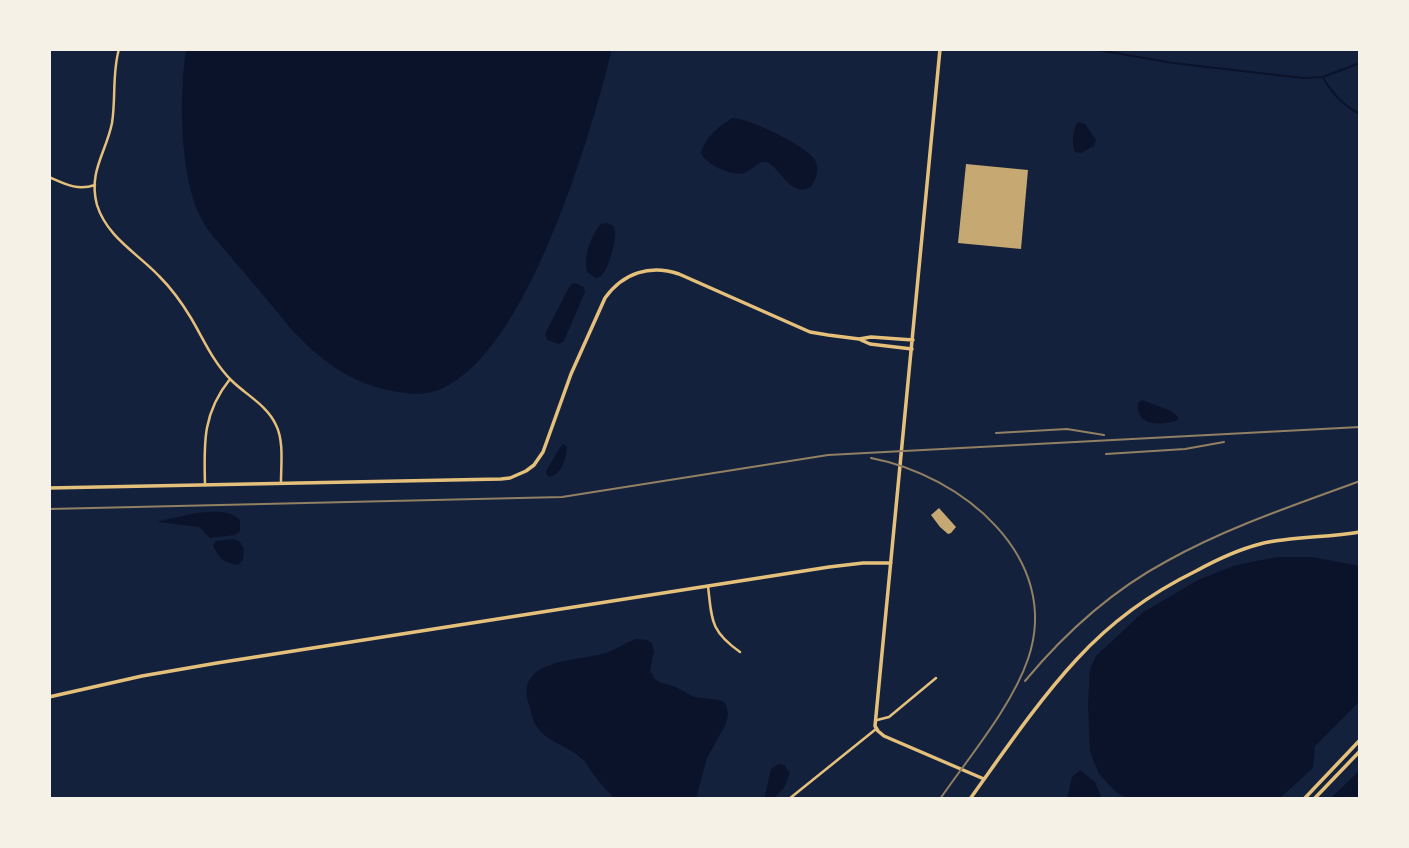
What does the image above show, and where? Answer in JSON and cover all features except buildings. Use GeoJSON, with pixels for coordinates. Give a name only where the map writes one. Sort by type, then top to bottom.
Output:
{"type":"FeatureCollection","features":[{"type":"Feature","properties":{"kind":"street"},"geometry":{"type":"LineString","coordinates":[[119,49],[112,120],[94,185],[100,212],[125,246],[157,274],[178,298],[215,361],[230,379],[268,412],[280,436],[281,484]]}},
{"type":"Feature","properties":{"kind":"street"},"geometry":{"type":"LineString","coordinates":[[940,49],[875,720],[876,729],[884,736],[984,779]]}},
{"type":"Feature","properties":{"kind":"street"},"geometry":{"type":"LineString","coordinates":[[49,177],[75,188],[94,185]]}},
{"type":"Feature","properties":{"kind":"street"},"geometry":{"type":"LineString","coordinates":[[49,488],[510,478],[534,465],[545,447],[568,380],[603,301],[619,282],[643,271],[661,270],[679,274],[810,332],[859,339],[871,337],[913,340]]}},
{"type":"Feature","properties":{"kind":"street"},"geometry":{"type":"LineString","coordinates":[[859,339],[870,344],[912,349]]}},
{"type":"Feature","properties":{"kind":"street"},"geometry":{"type":"LineString","coordinates":[[205,485],[206,428],[213,405],[230,379]]}},
{"type":"Feature","properties":{"kind":"street"},"geometry":{"type":"LineString","coordinates":[[970,799],[1076,660],[1109,628],[1158,592],[1219,559],[1259,544],[1360,532]]}},
{"type":"Feature","properties":{"kind":"street"},"geometry":{"type":"LineString","coordinates":[[49,697],[188,668],[846,565],[891,563]]}},
{"type":"Feature","properties":{"kind":"street"},"geometry":{"type":"LineString","coordinates":[[708,586],[715,629],[726,643],[740,652]]}},
{"type":"Feature","properties":{"kind":"street"},"geometry":{"type":"LineString","coordinates":[[875,720],[891,716],[936,678]]}},
{"type":"Feature","properties":{"kind":"street"},"geometry":{"type":"LineString","coordinates":[[789,799],[876,729]]}},
{"type":"Feature","properties":{"kind":"street"},"geometry":{"type":"LineString","coordinates":[[1304,799],[1360,740]]}},
{"type":"Feature","properties":{"kind":"street"},"geometry":{"type":"LineString","coordinates":[[1314,799],[1360,751]]}},
{"type":"Feature","properties":{"kind":"water"},"geometry":{"type":"Polygon","coordinates":[[[186,49],[612,49],[589,133],[551,238],[501,333],[472,368],[441,389],[430,392],[410,394],[383,389],[339,370],[314,352],[291,329],[209,231],[194,203],[183,136],[182,89],[186,49]]]}},
{"type":"Feature","properties":{"kind":"water"},"geometry":{"type":"Polygon","coordinates":[[[733,118],[777,134],[810,154],[817,167],[811,187],[802,190],[795,188],[768,163],[760,163],[739,174],[726,171],[708,161],[701,153],[705,142],[718,128],[733,118]]]}},
{"type":"Feature","properties":{"kind":"water"},"geometry":{"type":"Polygon","coordinates":[[[1078,122],[1085,124],[1096,140],[1094,146],[1081,153],[1075,152],[1073,145],[1078,122]]]}},
{"type":"Feature","properties":{"kind":"water"},"geometry":{"type":"Polygon","coordinates":[[[607,223],[615,229],[613,247],[604,273],[596,278],[587,272],[587,253],[597,229],[601,224],[607,223]]]}},
{"type":"Feature","properties":{"kind":"water"},"geometry":{"type":"Polygon","coordinates":[[[575,283],[584,287],[585,292],[564,341],[559,344],[547,340],[545,334],[569,287],[575,283]]]}},
{"type":"Feature","properties":{"kind":"water"},"geometry":{"type":"Polygon","coordinates":[[[1142,400],[1171,411],[1178,420],[1158,424],[1145,421],[1138,411],[1138,403],[1142,400]]]}},
{"type":"Feature","properties":{"kind":"water"},"geometry":{"type":"Polygon","coordinates":[[[563,444],[567,447],[566,456],[557,473],[549,477],[546,474],[547,469],[563,444]]]}},
{"type":"Feature","properties":{"kind":"water"},"geometry":{"type":"Polygon","coordinates":[[[219,512],[236,516],[240,520],[240,531],[235,535],[210,538],[199,527],[158,522],[196,513],[219,512]]]}},
{"type":"Feature","properties":{"kind":"water"},"geometry":{"type":"Polygon","coordinates":[[[234,539],[240,542],[244,549],[243,560],[238,565],[222,559],[213,545],[216,541],[234,539]]]}},
{"type":"Feature","properties":{"kind":"water"},"geometry":{"type":"Polygon","coordinates":[[[1277,557],[1313,557],[1360,566],[1360,701],[1315,746],[1313,768],[1279,799],[1129,799],[1116,792],[1099,774],[1090,752],[1090,669],[1096,656],[1142,613],[1198,580],[1236,565],[1277,557]]]}},
{"type":"Feature","properties":{"kind":"water"},"geometry":{"type":"Polygon","coordinates":[[[636,639],[652,643],[654,652],[650,670],[659,682],[676,687],[694,697],[720,700],[727,708],[726,724],[707,758],[696,799],[615,799],[583,760],[546,736],[534,721],[527,688],[531,678],[539,670],[563,661],[606,653],[636,639]]]}},
{"type":"Feature","properties":{"kind":"water"},"geometry":{"type":"Polygon","coordinates":[[[778,764],[784,765],[790,773],[784,788],[773,799],[764,799],[771,769],[778,764]]]}},
{"type":"Feature","properties":{"kind":"water"},"geometry":{"type":"Polygon","coordinates":[[[1080,770],[1095,782],[1102,799],[1067,799],[1072,777],[1080,770]]]}},
{"type":"Feature","properties":{"kind":"water"},"geometry":{"type":"Polygon","coordinates":[[[1360,770],[1360,799],[1330,799],[1360,770]]]}},
{"type":"Feature","properties":{"kind":"waterway"},"geometry":{"type":"LineString","coordinates":[[1092,49],[1173,63],[1303,78],[1323,77],[1360,63]]}},
{"type":"Feature","properties":{"kind":"waterway"},"geometry":{"type":"LineString","coordinates":[[1324,79],[1339,100],[1360,114]]}},
{"type":"Feature","properties":{"kind":"railway"},"geometry":{"type":"LineString","coordinates":[[49,509],[562,497],[828,455],[1360,427]]}},
{"type":"Feature","properties":{"kind":"railway"},"geometry":{"type":"LineString","coordinates":[[996,433],[1067,429],[1104,435]]}},
{"type":"Feature","properties":{"kind":"railway"},"geometry":{"type":"LineString","coordinates":[[1106,454],[1185,449],[1224,442]]}},
{"type":"Feature","properties":{"kind":"railway"},"geometry":{"type":"LineString","coordinates":[[871,458],[905,467],[938,482],[969,502],[996,527],[1017,555],[1031,587],[1035,622],[1028,659],[1021,677],[989,731],[940,799]]}},
{"type":"Feature","properties":{"kind":"railway"},"geometry":{"type":"LineString","coordinates":[[1025,681],[1056,646],[1090,614],[1147,573],[1238,527],[1360,481]]}}]}
